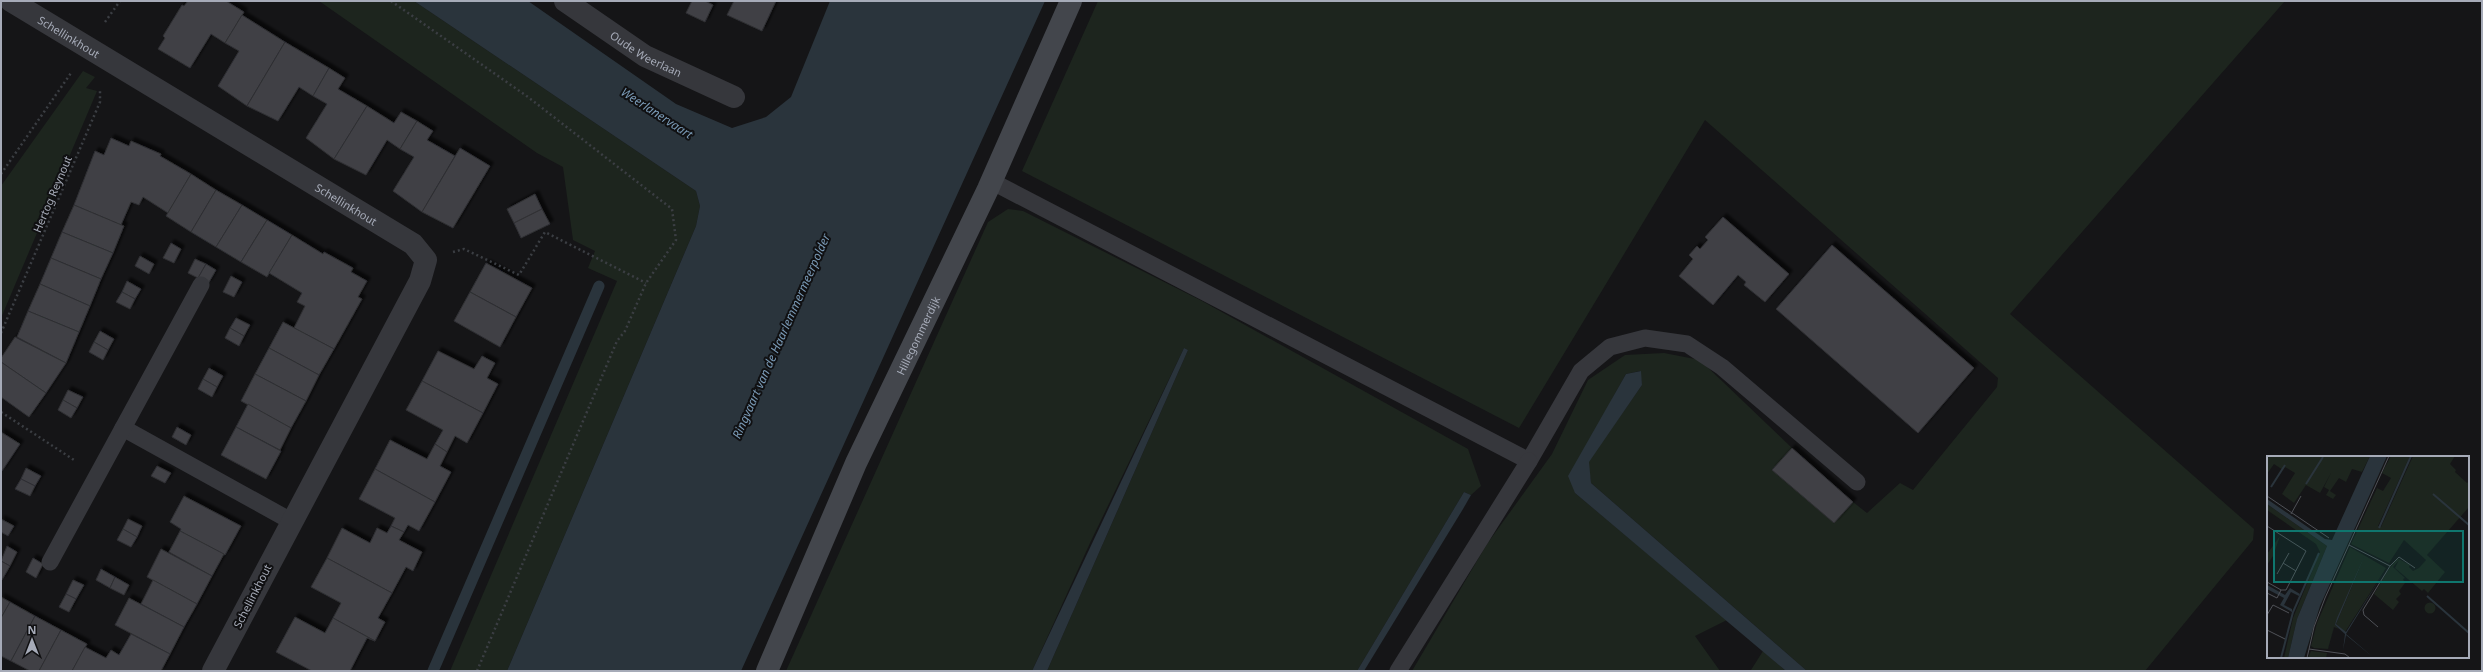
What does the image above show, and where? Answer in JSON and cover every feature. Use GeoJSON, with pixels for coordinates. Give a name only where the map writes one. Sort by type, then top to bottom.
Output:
{"type":"FeatureCollection","features":[{"type":"Feature","properties":{"kind":"street","name":"Schellinkhout"},"geometry":{"type":"LineString","coordinates":[[11,1],[94,53],[413,244],[426,260],[420,281],[291,521],[213,671]]}},
{"type":"Feature","properties":{"kind":"street","name":"Oude Weerlaan"},"geometry":{"type":"LineString","coordinates":[[565,1],[645,56],[734,97]]}},
{"type":"Feature","properties":{"kind":"street","name":"Hillegommerdijk"},"geometry":{"type":"LineString","coordinates":[[767,671],[856,463],[991,181],[1071,1]]}},
{"type":"Feature","properties":{"kind":"lane"},"geometry":{"type":"LineString","coordinates":[[991,181],[1529,461]]}},
{"type":"Feature","properties":{"kind":"lane"},"geometry":{"type":"LineString","coordinates":[[50,562],[201,285]]}},
{"type":"Feature","properties":{"kind":"lane"},"geometry":{"type":"LineString","coordinates":[[1398,671],[1529,461],[1581,371],[1610,347],[1644,338],[1687,344],[1722,367],[1857,482]]}},
{"type":"Feature","properties":{"kind":"lane"},"geometry":{"type":"LineString","coordinates":[[123,428],[291,521]]}},
{"type":"Feature","properties":{"kind":"path"},"geometry":{"type":"LineString","coordinates":[[1,174],[94,53],[120,1]]}},
{"type":"Feature","properties":{"kind":"path"},"geometry":{"type":"LineString","coordinates":[[391,1],[528,97],[672,209],[676,240],[646,283],[626,331],[614,349],[477,671]]}},
{"type":"Feature","properties":{"kind":"path","name":"Hertog Reynout"},"geometry":{"type":"LineString","coordinates":[[1,333],[100,102],[94,53]]}},
{"type":"Feature","properties":{"kind":"path"},"geometry":{"type":"LineString","coordinates":[[426,260],[464,249],[519,275],[544,232],[646,283]]}},
{"type":"Feature","properties":{"kind":"path"},"geometry":{"type":"LineString","coordinates":[[1,412],[98,474]]}},
{"type":"Feature","properties":{"kind":"shaded area"},"geometry":{"type":"Polygon","coordinates":[[[319,1],[414,1],[696,191],[700,206],[696,226],[507,671],[450,671],[617,281],[588,268],[595,251],[573,240],[563,167],[537,153],[319,1]]]}},
{"type":"Feature","properties":{"kind":"shaded area"},"geometry":{"type":"Polygon","coordinates":[[[1098,1],[2285,1],[2010,314],[2254,529],[2253,540],[2145,671],[1807,671],[1591,483],[1588,462],[1642,385],[1640,371],[1626,374],[1613,397],[1575,493],[1727,620],[1695,636],[1720,671],[1412,671],[1487,544],[1552,454],[1588,380],[1625,355],[1664,353],[1700,360],[1792,448],[1773,470],[1834,523],[1853,502],[1867,513],[1900,483],[1913,490],[1997,387],[1998,378],[1705,120],[1519,428],[1022,171],[1098,1]]]}},
{"type":"Feature","properties":{"kind":"shaded area"},"geometry":{"type":"Polygon","coordinates":[[[83,71],[95,77],[86,88],[97,91],[1,318],[1,186],[83,71]]]}},
{"type":"Feature","properties":{"kind":"shaded area"},"geometry":{"type":"Polygon","coordinates":[[[1008,209],[1023,211],[1202,301],[1468,449],[1481,486],[1471,495],[1464,492],[1357,671],[1047,671],[1188,350],[1184,348],[1090,543],[1032,671],[786,671],[988,222],[1008,209]]]}},
{"type":"Feature","properties":{"kind":"shaded area"},"geometry":{"type":"Polygon","coordinates":[[[1763,651],[1786,671],[1751,670],[1763,651]]]}},
{"type":"Feature","properties":{"kind":"water"},"geometry":{"type":"Polygon","coordinates":[[[414,1],[528,1],[676,104],[732,128],[766,117],[791,97],[830,1],[1045,1],[741,671],[507,671],[696,226],[700,206],[696,191],[414,1]]]}},
{"type":"Feature","properties":{"kind":"water"},"geometry":{"type":"Polygon","coordinates":[[[1184,348],[1188,350],[1047,671],[1032,671],[1184,348]]]}},
{"type":"Feature","properties":{"kind":"water"},"geometry":{"type":"Polygon","coordinates":[[[1641,371],[1642,385],[1589,462],[1591,483],[1807,671],[1786,671],[1575,493],[1568,476],[1626,374],[1641,371]]]}},
{"type":"Feature","properties":{"kind":"water"},"geometry":{"type":"Polygon","coordinates":[[[1464,492],[1471,495],[1463,509],[1364,671],[1357,671],[1464,492]]]}},
{"type":"Feature","properties":{"kind":"building"},"geometry":{"type":"Polygon","coordinates":[[[188,1],[226,1],[244,12],[225,43],[211,34],[190,68],[158,49],[165,38],[163,36],[182,5],[184,6],[188,1]]]}},
{"type":"Feature","properties":{"kind":"building"},"geometry":{"type":"Polygon","coordinates":[[[692,1],[705,1],[713,5],[705,22],[686,13],[692,1]]]}},
{"type":"Feature","properties":{"kind":"building"},"geometry":{"type":"Polygon","coordinates":[[[734,1],[776,1],[762,31],[727,15],[734,1]]]}},
{"type":"Feature","properties":{"kind":"building"},"geometry":{"type":"Polygon","coordinates":[[[242,15],[285,42],[247,106],[218,86],[239,51],[225,43],[242,15]]]}},
{"type":"Feature","properties":{"kind":"building"},"geometry":{"type":"Polygon","coordinates":[[[285,42],[329,68],[313,96],[299,87],[278,121],[247,106],[285,42]]]}},
{"type":"Feature","properties":{"kind":"building"},"geometry":{"type":"Polygon","coordinates":[[[329,68],[345,78],[338,89],[367,106],[334,159],[306,138],[327,104],[313,96],[329,68]]]}},
{"type":"Feature","properties":{"kind":"building"},"geometry":{"type":"Polygon","coordinates":[[[367,106],[394,123],[401,112],[417,121],[400,149],[387,140],[366,175],[334,159],[367,106]]]}},
{"type":"Feature","properties":{"kind":"building"},"geometry":{"type":"Polygon","coordinates":[[[417,121],[433,131],[427,140],[455,156],[422,212],[393,191],[414,157],[400,149],[417,121]]]}},
{"type":"Feature","properties":{"kind":"building"},"geometry":{"type":"Polygon","coordinates":[[[111,138],[129,146],[131,141],[161,154],[160,156],[191,174],[168,213],[143,197],[139,205],[131,202],[121,225],[74,205],[95,151],[104,155],[111,138]]]}},
{"type":"Feature","properties":{"kind":"building"},"geometry":{"type":"Polygon","coordinates":[[[460,148],[490,166],[453,228],[422,212],[460,148]]]}},
{"type":"Feature","properties":{"kind":"building"},"geometry":{"type":"Polygon","coordinates":[[[191,174],[216,190],[191,232],[166,216],[191,174]]]}},
{"type":"Feature","properties":{"kind":"building"},"geometry":{"type":"Polygon","coordinates":[[[216,190],[242,205],[216,247],[191,232],[216,190]]]}},
{"type":"Feature","properties":{"kind":"building"},"geometry":{"type":"Polygon","coordinates":[[[535,194],[542,209],[514,223],[507,209],[535,194]]]}},
{"type":"Feature","properties":{"kind":"building"},"geometry":{"type":"Polygon","coordinates":[[[74,205],[124,226],[113,253],[62,232],[74,205]]]}},
{"type":"Feature","properties":{"kind":"building"},"geometry":{"type":"Polygon","coordinates":[[[242,205],[267,220],[241,262],[216,247],[242,205]]]}},
{"type":"Feature","properties":{"kind":"building"},"geometry":{"type":"Polygon","coordinates":[[[542,209],[550,224],[521,238],[514,223],[542,209]]]}},
{"type":"Feature","properties":{"kind":"building"},"geometry":{"type":"Polygon","coordinates":[[[1723,217],[1789,274],[1765,302],[1744,285],[1746,282],[1738,275],[1713,305],[1679,276],[1693,259],[1689,255],[1697,246],[1700,249],[1708,240],[1705,237],[1723,217]]]}},
{"type":"Feature","properties":{"kind":"building"},"geometry":{"type":"Polygon","coordinates":[[[267,220],[292,235],[267,277],[241,262],[267,220]]]}},
{"type":"Feature","properties":{"kind":"building"},"geometry":{"type":"Polygon","coordinates":[[[62,232],[113,253],[101,279],[51,258],[62,232]]]}},
{"type":"Feature","properties":{"kind":"building"},"geometry":{"type":"Polygon","coordinates":[[[292,235],[323,254],[324,252],[353,268],[351,272],[367,281],[358,297],[362,299],[334,349],[294,328],[305,306],[297,302],[302,293],[269,273],[292,235]]]}},
{"type":"Feature","properties":{"kind":"building"},"geometry":{"type":"Polygon","coordinates":[[[171,243],[181,249],[174,263],[163,258],[171,243]]]}},
{"type":"Feature","properties":{"kind":"building"},"geometry":{"type":"Polygon","coordinates":[[[1832,245],[1974,368],[1918,433],[1776,309],[1832,245]]]}},
{"type":"Feature","properties":{"kind":"building"},"geometry":{"type":"Polygon","coordinates":[[[140,256],[154,264],[149,274],[135,266],[140,256]]]}},
{"type":"Feature","properties":{"kind":"building"},"geometry":{"type":"Polygon","coordinates":[[[51,258],[101,279],[90,306],[40,284],[51,258]]]}},
{"type":"Feature","properties":{"kind":"building"},"geometry":{"type":"Polygon","coordinates":[[[195,259],[206,264],[198,278],[188,273],[195,259]]]}},
{"type":"Feature","properties":{"kind":"building"},"geometry":{"type":"Polygon","coordinates":[[[486,263],[532,288],[516,317],[470,292],[486,263]]]}},
{"type":"Feature","properties":{"kind":"building"},"geometry":{"type":"Polygon","coordinates":[[[206,264],[216,270],[208,284],[198,278],[206,264]]]}},
{"type":"Feature","properties":{"kind":"building"},"geometry":{"type":"Polygon","coordinates":[[[231,276],[242,282],[234,297],[223,292],[231,276]]]}},
{"type":"Feature","properties":{"kind":"building"},"geometry":{"type":"Polygon","coordinates":[[[127,281],[141,289],[135,299],[122,292],[127,281]]]}},
{"type":"Feature","properties":{"kind":"building"},"geometry":{"type":"Polygon","coordinates":[[[40,284],[90,306],[79,332],[28,311],[40,284]]]}},
{"type":"Feature","properties":{"kind":"building"},"geometry":{"type":"Polygon","coordinates":[[[122,292],[135,299],[130,309],[116,302],[122,292]]]}},
{"type":"Feature","properties":{"kind":"building"},"geometry":{"type":"Polygon","coordinates":[[[470,292],[516,317],[500,347],[454,321],[470,292]]]}},
{"type":"Feature","properties":{"kind":"building"},"geometry":{"type":"Polygon","coordinates":[[[28,311],[79,332],[66,363],[17,337],[28,311]]]}},
{"type":"Feature","properties":{"kind":"building"},"geometry":{"type":"Polygon","coordinates":[[[236,318],[250,325],[244,336],[230,328],[236,318]]]}},
{"type":"Feature","properties":{"kind":"building"},"geometry":{"type":"Polygon","coordinates":[[[283,322],[334,349],[319,375],[269,348],[283,322]]]}},
{"type":"Feature","properties":{"kind":"building"},"geometry":{"type":"Polygon","coordinates":[[[230,328],[244,336],[239,346],[225,338],[230,328]]]}},
{"type":"Feature","properties":{"kind":"building"},"geometry":{"type":"Polygon","coordinates":[[[100,331],[114,339],[108,350],[94,342],[100,331]]]}},
{"type":"Feature","properties":{"kind":"building"},"geometry":{"type":"Polygon","coordinates":[[[15,337],[66,363],[46,393],[1,362],[1,358],[15,337]]]}},
{"type":"Feature","properties":{"kind":"building"},"geometry":{"type":"Polygon","coordinates":[[[94,342],[108,350],[103,360],[89,352],[94,342]]]}},
{"type":"Feature","properties":{"kind":"building"},"geometry":{"type":"Polygon","coordinates":[[[269,348],[319,375],[306,401],[255,374],[269,348]]]}},
{"type":"Feature","properties":{"kind":"building"},"geometry":{"type":"Polygon","coordinates":[[[438,351],[474,369],[482,356],[495,363],[487,378],[498,384],[483,413],[422,381],[438,351]]]}},
{"type":"Feature","properties":{"kind":"building"},"geometry":{"type":"Polygon","coordinates":[[[1,362],[46,393],[29,417],[1,397],[1,362]]]}},
{"type":"Feature","properties":{"kind":"building"},"geometry":{"type":"Polygon","coordinates":[[[209,368],[223,376],[217,387],[203,379],[209,368]]]}},
{"type":"Feature","properties":{"kind":"building"},"geometry":{"type":"Polygon","coordinates":[[[255,374],[306,401],[291,428],[241,401],[255,374]]]}},
{"type":"Feature","properties":{"kind":"building"},"geometry":{"type":"Polygon","coordinates":[[[203,379],[217,387],[212,397],[198,389],[203,379]]]}},
{"type":"Feature","properties":{"kind":"building"},"geometry":{"type":"Polygon","coordinates":[[[422,381],[483,413],[467,443],[455,436],[447,452],[435,444],[443,430],[406,410],[422,381]]]}},
{"type":"Feature","properties":{"kind":"building"},"geometry":{"type":"Polygon","coordinates":[[[68,390],[83,397],[77,408],[63,400],[68,390]]]}},
{"type":"Feature","properties":{"kind":"building"},"geometry":{"type":"Polygon","coordinates":[[[63,400],[77,408],[71,418],[58,410],[63,400]]]}},
{"type":"Feature","properties":{"kind":"building"},"geometry":{"type":"Polygon","coordinates":[[[248,404],[291,428],[280,450],[236,427],[248,404]]]}},
{"type":"Feature","properties":{"kind":"building"},"geometry":{"type":"Polygon","coordinates":[[[177,427],[191,435],[186,445],[172,437],[177,427]]]}},
{"type":"Feature","properties":{"kind":"building"},"geometry":{"type":"Polygon","coordinates":[[[236,427],[281,451],[266,479],[221,455],[236,427]]]}},
{"type":"Feature","properties":{"kind":"building"},"geometry":{"type":"Polygon","coordinates":[[[1,432],[20,444],[2,471],[1,471],[1,432]]]}},
{"type":"Feature","properties":{"kind":"building"},"geometry":{"type":"Polygon","coordinates":[[[390,440],[427,459],[435,444],[447,452],[440,466],[451,472],[435,502],[375,469],[390,440]]]}},
{"type":"Feature","properties":{"kind":"building"},"geometry":{"type":"Polygon","coordinates":[[[1792,448],[1853,502],[1834,523],[1772,470],[1792,448]]]}},
{"type":"Feature","properties":{"kind":"building"},"geometry":{"type":"Polygon","coordinates":[[[157,466],[171,473],[165,483],[151,476],[157,466]]]}},
{"type":"Feature","properties":{"kind":"building"},"geometry":{"type":"Polygon","coordinates":[[[26,468],[41,476],[35,486],[21,479],[26,468]]]}},
{"type":"Feature","properties":{"kind":"building"},"geometry":{"type":"Polygon","coordinates":[[[375,469],[435,502],[419,531],[408,525],[404,532],[391,526],[395,518],[359,499],[375,469]]]}},
{"type":"Feature","properties":{"kind":"building"},"geometry":{"type":"Polygon","coordinates":[[[21,479],[35,486],[30,496],[15,489],[21,479]]]}},
{"type":"Feature","properties":{"kind":"building"},"geometry":{"type":"Polygon","coordinates":[[[184,496],[241,526],[225,555],[180,531],[181,529],[170,522],[184,496]]]}},
{"type":"Feature","properties":{"kind":"building"},"geometry":{"type":"Polygon","coordinates":[[[1,519],[14,526],[8,536],[1,532],[1,519]]]}},
{"type":"Feature","properties":{"kind":"building"},"geometry":{"type":"Polygon","coordinates":[[[128,519],[142,526],[137,537],[123,529],[128,519]]]}},
{"type":"Feature","properties":{"kind":"building"},"geometry":{"type":"Polygon","coordinates":[[[391,526],[404,532],[399,540],[422,552],[413,571],[406,567],[392,593],[327,558],[342,528],[370,543],[377,528],[387,533],[391,526]]]}},
{"type":"Feature","properties":{"kind":"building"},"geometry":{"type":"Polygon","coordinates":[[[123,529],[137,537],[131,547],[117,540],[123,529]]]}},
{"type":"Feature","properties":{"kind":"building"},"geometry":{"type":"Polygon","coordinates":[[[180,531],[224,554],[212,576],[169,552],[180,531]]]}},
{"type":"Feature","properties":{"kind":"building"},"geometry":{"type":"Polygon","coordinates":[[[7,546],[17,552],[10,566],[1,561],[7,546]]]}},
{"type":"Feature","properties":{"kind":"building"},"geometry":{"type":"Polygon","coordinates":[[[161,549],[212,576],[197,604],[147,577],[161,549]]]}},
{"type":"Feature","properties":{"kind":"building"},"geometry":{"type":"Polygon","coordinates":[[[33,558],[43,564],[36,578],[26,572],[33,558]]]}},
{"type":"Feature","properties":{"kind":"building"},"geometry":{"type":"Polygon","coordinates":[[[327,558],[392,593],[378,618],[385,622],[375,641],[333,618],[341,603],[311,587],[327,558]]]}},
{"type":"Feature","properties":{"kind":"building"},"geometry":{"type":"Polygon","coordinates":[[[1,561],[10,566],[2,580],[1,579],[1,561]]]}},
{"type":"Feature","properties":{"kind":"building"},"geometry":{"type":"Polygon","coordinates":[[[101,569],[115,577],[110,588],[96,580],[101,569]]]}},
{"type":"Feature","properties":{"kind":"building"},"geometry":{"type":"Polygon","coordinates":[[[115,577],[129,585],[124,595],[110,588],[115,577]]]}},
{"type":"Feature","properties":{"kind":"building"},"geometry":{"type":"Polygon","coordinates":[[[73,580],[84,585],[76,599],[66,594],[73,580]]]}},
{"type":"Feature","properties":{"kind":"building"},"geometry":{"type":"Polygon","coordinates":[[[153,580],[197,604],[184,627],[141,604],[153,580]]]}},
{"type":"Feature","properties":{"kind":"building"},"geometry":{"type":"Polygon","coordinates":[[[66,594],[76,599],[69,612],[59,607],[66,594]]]}},
{"type":"Feature","properties":{"kind":"building"},"geometry":{"type":"Polygon","coordinates":[[[1,597],[10,602],[1,618],[1,597]]]}},
{"type":"Feature","properties":{"kind":"building"},"geometry":{"type":"Polygon","coordinates":[[[129,598],[184,627],[170,654],[115,625],[129,598]]]}},
{"type":"Feature","properties":{"kind":"building"},"geometry":{"type":"Polygon","coordinates":[[[10,602],[35,616],[11,661],[1,656],[1,618],[10,602]]]}},
{"type":"Feature","properties":{"kind":"building"},"geometry":{"type":"Polygon","coordinates":[[[35,616],[61,630],[39,671],[30,671],[11,661],[35,616]]]}},
{"type":"Feature","properties":{"kind":"building"},"geometry":{"type":"Polygon","coordinates":[[[295,617],[325,633],[333,618],[375,641],[367,638],[350,671],[312,671],[276,652],[295,617]]]}},
{"type":"Feature","properties":{"kind":"building"},"geometry":{"type":"Polygon","coordinates":[[[61,630],[87,644],[72,671],[39,671],[61,630]]]}},
{"type":"Feature","properties":{"kind":"building"},"geometry":{"type":"Polygon","coordinates":[[[131,634],[170,654],[161,671],[72,671],[85,647],[106,658],[111,650],[119,655],[131,634]]]}},
{"type":"Feature","properties":{"kind":"waterway"},"geometry":{"type":"LineString","coordinates":[[433,671],[599,286]]}},
{"type":"Feature","properties":{"kind":"water label","name":"Weerlanervaart"},"geometry":{"type":"Point","coordinates":[657,113]}},
{"type":"Feature","properties":{"kind":"water label","name":"Ringvaart van de Haarlemmermeerpolder"},"geometry":{"type":"Point","coordinates":[781,336]}}]}
